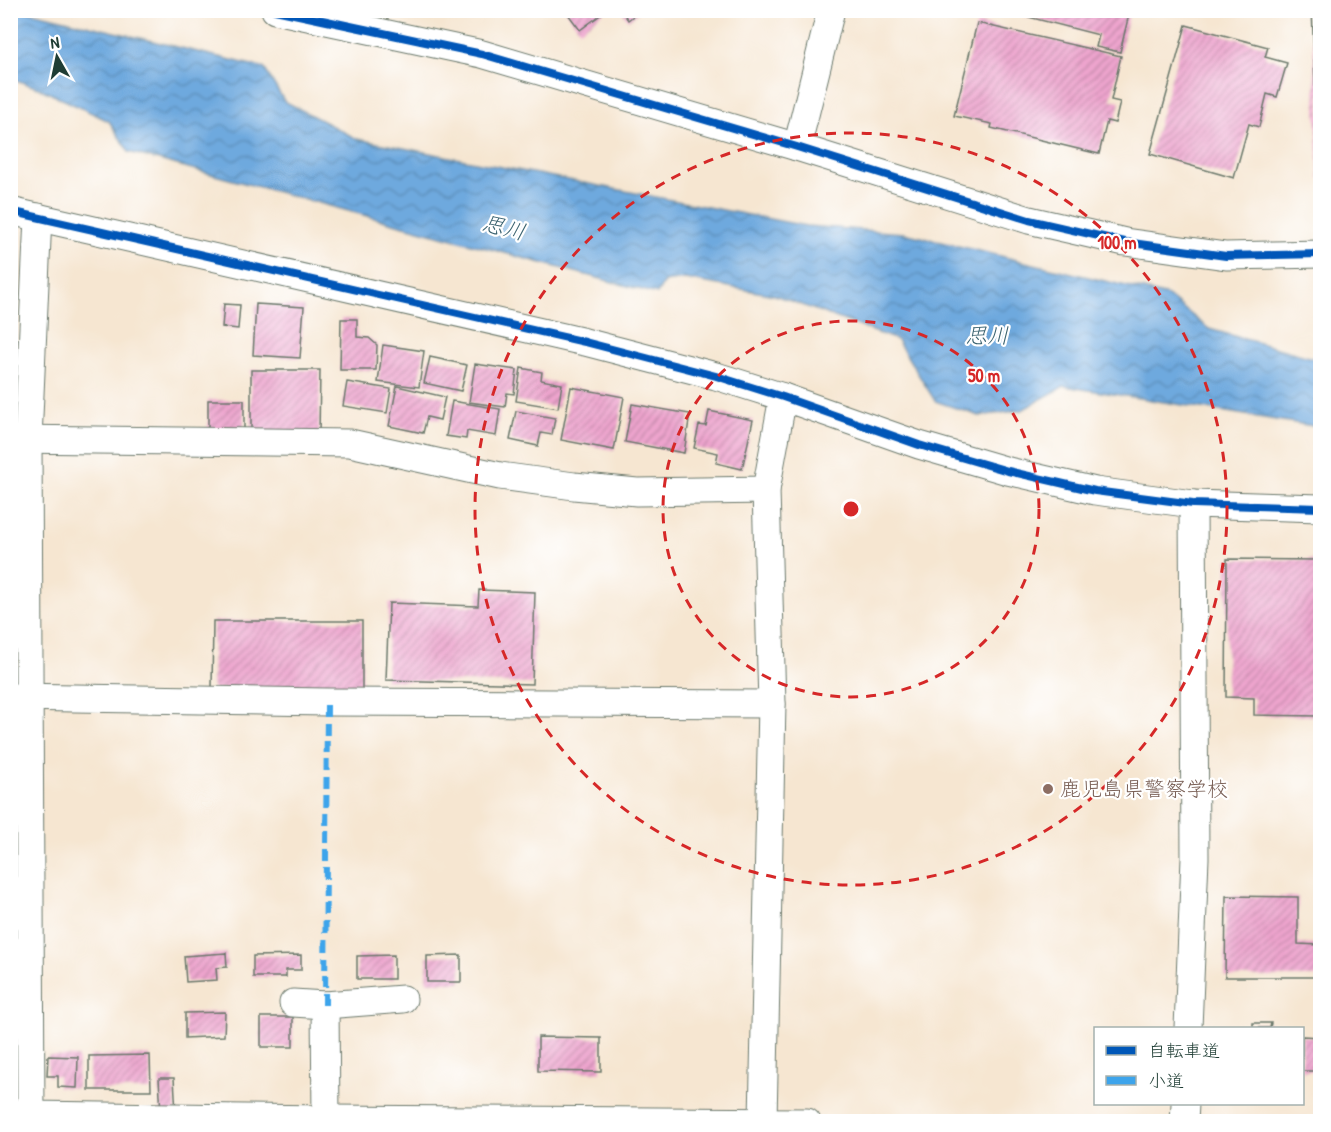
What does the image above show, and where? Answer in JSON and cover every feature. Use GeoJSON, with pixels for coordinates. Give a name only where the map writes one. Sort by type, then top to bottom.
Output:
{"type":"FeatureCollection","features":[{"type":"Feature","properties":{"kind":"street"},"geometry":{"type":"LineString","coordinates":[[275,10],[482,54],[797,147],[1029,220],[1125,242],[1226,256],[1320,254]]}},
{"type":"Feature","properties":{"kind":"street"},"geometry":{"type":"LineString","coordinates":[[797,147],[831,10]]}},
{"type":"Feature","properties":{"kind":"street"},"geometry":{"type":"LineString","coordinates":[[10,211],[585,342],[716,376],[919,445],[1008,471],[1095,491],[1193,504],[1320,508]]}},
{"type":"Feature","properties":{"kind":"street"},"geometry":{"type":"LineString","coordinates":[[38,217],[19,439],[24,1116],[401,1121],[763,1120],[807,1122]]}},
{"type":"Feature","properties":{"kind":"street"},"geometry":{"type":"LineString","coordinates":[[763,1120],[772,704],[766,490],[783,397]]}},
{"type":"Feature","properties":{"kind":"street"},"geometry":{"type":"LineString","coordinates":[[19,439],[350,443],[501,476],[574,486],[637,492],[766,490]]}},
{"type":"Feature","properties":{"kind":"street"},"geometry":{"type":"LineString","coordinates":[[1188,1027],[1195,858],[1193,504]]}},
{"type":"Feature","properties":{"kind":"street"},"geometry":{"type":"LineString","coordinates":[[20,697],[327,702],[772,704]]}},
{"type":"Feature","properties":{"kind":"street"},"geometry":{"type":"LineString","coordinates":[[293,1004],[325,1005],[403,999]]}},
{"type":"Feature","properties":{"kind":"street"},"geometry":{"type":"LineString","coordinates":[[325,1005],[326,1119]]}},
{"type":"Feature","properties":{"kind":"street"},"geometry":{"type":"LineString","coordinates":[[1184,1122],[1185,1105]]}},
{"type":"Feature","properties":{"kind":"water","name":"思川"},"geometry":{"type":"Polygon","coordinates":[[[10,11],[28,11],[264,68],[284,101],[357,139],[806,226],[904,233],[1168,296],[1209,329],[1320,360],[1320,427],[1064,386],[1022,410],[979,416],[935,401],[897,340],[775,295],[685,279],[664,282],[657,294],[129,152],[109,121],[41,89],[11,78],[10,11]]]}},
{"type":"Feature","properties":{"kind":"building"},"geometry":{"type":"Polygon","coordinates":[[[565,10],[607,10],[580,30],[565,10]]]}},
{"type":"Feature","properties":{"kind":"building"},"geometry":{"type":"Polygon","coordinates":[[[621,10],[641,10],[628,20],[621,10]]]}},
{"type":"Feature","properties":{"kind":"building"},"geometry":{"type":"Polygon","coordinates":[[[1001,10],[1130,10],[1120,52],[1096,47],[1099,35],[1001,10]]]}},
{"type":"Feature","properties":{"kind":"building"},"geometry":{"type":"Polygon","coordinates":[[[1312,10],[1320,10],[1320,178],[1319,178],[1312,10]]]}},
{"type":"Feature","properties":{"kind":"building"},"geometry":{"type":"Polygon","coordinates":[[[977,23],[1121,56],[1111,100],[1120,102],[1115,123],[1107,121],[1099,154],[991,128],[992,124],[954,116],[977,23]]]}},
{"type":"Feature","properties":{"kind":"building"},"geometry":{"type":"Polygon","coordinates":[[[1186,25],[1268,47],[1265,57],[1287,63],[1277,97],[1267,94],[1259,127],[1249,124],[1234,178],[1150,154],[1186,25]]]}},
{"type":"Feature","properties":{"kind":"building"},"geometry":{"type":"Polygon","coordinates":[[[224,304],[240,305],[238,329],[222,327],[224,304]]]}},
{"type":"Feature","properties":{"kind":"building"},"geometry":{"type":"Polygon","coordinates":[[[256,304],[304,307],[300,358],[253,355],[256,304]]]}},
{"type":"Feature","properties":{"kind":"building"},"geometry":{"type":"Polygon","coordinates":[[[341,319],[357,319],[357,337],[369,338],[377,345],[376,370],[340,370],[341,319]]]}},
{"type":"Feature","properties":{"kind":"building"},"geometry":{"type":"Polygon","coordinates":[[[383,345],[424,351],[419,387],[378,382],[383,345]]]}},
{"type":"Feature","properties":{"kind":"building"},"geometry":{"type":"Polygon","coordinates":[[[430,357],[467,365],[461,391],[424,383],[430,357]]]}},
{"type":"Feature","properties":{"kind":"building"},"geometry":{"type":"Polygon","coordinates":[[[475,364],[517,370],[514,394],[507,393],[505,407],[469,402],[475,364]]]}},
{"type":"Feature","properties":{"kind":"building"},"geometry":{"type":"Polygon","coordinates":[[[521,368],[542,372],[541,380],[562,384],[558,408],[516,401],[521,368]]]}},
{"type":"Feature","properties":{"kind":"building"},"geometry":{"type":"Polygon","coordinates":[[[251,370],[320,370],[319,436],[251,435],[251,370]]]}},
{"type":"Feature","properties":{"kind":"building"},"geometry":{"type":"Polygon","coordinates":[[[347,382],[391,389],[387,413],[343,406],[347,382]]]}},
{"type":"Feature","properties":{"kind":"building"},"geometry":{"type":"Polygon","coordinates":[[[397,386],[445,397],[440,420],[427,417],[423,433],[389,426],[397,386]]]}},
{"type":"Feature","properties":{"kind":"building"},"geometry":{"type":"Polygon","coordinates":[[[571,387],[624,397],[614,450],[561,440],[571,387]]]}},
{"type":"Feature","properties":{"kind":"building"},"geometry":{"type":"Polygon","coordinates":[[[208,400],[244,400],[244,434],[208,434],[208,400]]]}},
{"type":"Feature","properties":{"kind":"building"},"geometry":{"type":"Polygon","coordinates":[[[452,401],[500,409],[496,436],[467,431],[466,439],[446,436],[452,401]]]}},
{"type":"Feature","properties":{"kind":"building"},"geometry":{"type":"Polygon","coordinates":[[[632,404],[690,414],[684,453],[625,442],[632,404]]]}},
{"type":"Feature","properties":{"kind":"building"},"geometry":{"type":"Polygon","coordinates":[[[516,411],[555,418],[552,435],[541,433],[538,446],[510,440],[516,411]]]}},
{"type":"Feature","properties":{"kind":"building"},"geometry":{"type":"Polygon","coordinates":[[[709,411],[753,420],[742,469],[716,463],[718,453],[694,448],[699,425],[706,426],[709,411]]]}},
{"type":"Feature","properties":{"kind":"building"},"geometry":{"type":"Polygon","coordinates":[[[1227,559],[1320,560],[1320,716],[1254,715],[1254,698],[1226,697],[1227,559]]]}},
{"type":"Feature","properties":{"kind":"building"},"geometry":{"type":"Polygon","coordinates":[[[479,590],[535,592],[532,684],[386,680],[389,603],[478,606],[479,590]]]}},
{"type":"Feature","properties":{"kind":"building"},"geometry":{"type":"Polygon","coordinates":[[[213,621],[362,621],[362,690],[212,689],[213,621]]]}},
{"type":"Feature","properties":{"kind":"building"},"geometry":{"type":"Polygon","coordinates":[[[1226,896],[1298,897],[1298,944],[1320,945],[1320,977],[1225,977],[1226,896]]]}},
{"type":"Feature","properties":{"kind":"building"},"geometry":{"type":"Polygon","coordinates":[[[226,953],[227,967],[216,968],[217,980],[186,982],[184,956],[226,953]]]}},
{"type":"Feature","properties":{"kind":"building"},"geometry":{"type":"Polygon","coordinates":[[[301,955],[301,970],[286,970],[286,977],[253,977],[253,956],[301,955]]]}},
{"type":"Feature","properties":{"kind":"building"},"geometry":{"type":"Polygon","coordinates":[[[394,955],[394,979],[357,979],[357,956],[394,955]]]}},
{"type":"Feature","properties":{"kind":"building"},"geometry":{"type":"Polygon","coordinates":[[[461,955],[461,982],[427,982],[427,956],[461,955]]]}},
{"type":"Feature","properties":{"kind":"building"},"geometry":{"type":"Polygon","coordinates":[[[225,1012],[224,1036],[185,1038],[185,1013],[225,1012]]]}},
{"type":"Feature","properties":{"kind":"building"},"geometry":{"type":"Polygon","coordinates":[[[261,1017],[293,1017],[293,1047],[261,1047],[261,1017]]]}},
{"type":"Feature","properties":{"kind":"building"},"geometry":{"type":"Polygon","coordinates":[[[1253,1023],[1271,1023],[1270,1027],[1253,1027],[1253,1023]]]}},
{"type":"Feature","properties":{"kind":"building"},"geometry":{"type":"Polygon","coordinates":[[[1304,1036],[1320,1037],[1320,1071],[1304,1071],[1304,1036]]]}},
{"type":"Feature","properties":{"kind":"building"},"geometry":{"type":"Polygon","coordinates":[[[538,1037],[601,1038],[601,1072],[538,1071],[538,1037]]]}},
{"type":"Feature","properties":{"kind":"building"},"geometry":{"type":"Polygon","coordinates":[[[150,1055],[151,1090],[89,1090],[89,1056],[150,1055]]]}},
{"type":"Feature","properties":{"kind":"building"},"geometry":{"type":"Polygon","coordinates":[[[48,1056],[78,1057],[77,1088],[58,1087],[58,1076],[47,1076],[48,1056]]]}},
{"type":"Feature","properties":{"kind":"building"},"geometry":{"type":"Polygon","coordinates":[[[159,1078],[174,1078],[176,1113],[161,1113],[159,1078]]]}},
{"type":"Feature","properties":{"kind":"marked path"},"geometry":{"type":"LineString","coordinates":[[325,1005],[327,702]]}},
{"type":"Feature","properties":{"kind":"cycle path"},"geometry":{"type":"LineString","coordinates":[[275,10],[482,54],[797,147],[1029,220],[1125,242],[1226,256],[1320,254]]}},
{"type":"Feature","properties":{"kind":"cycle path"},"geometry":{"type":"LineString","coordinates":[[10,211],[585,342],[716,376],[919,445],[1008,471],[1095,491],[1193,504],[1320,508]]}},
{"type":"Feature","properties":{"kind":"place","name":"鹿児島県警察学校"},"geometry":{"type":"Point","coordinates":[1048,789]}}]}
